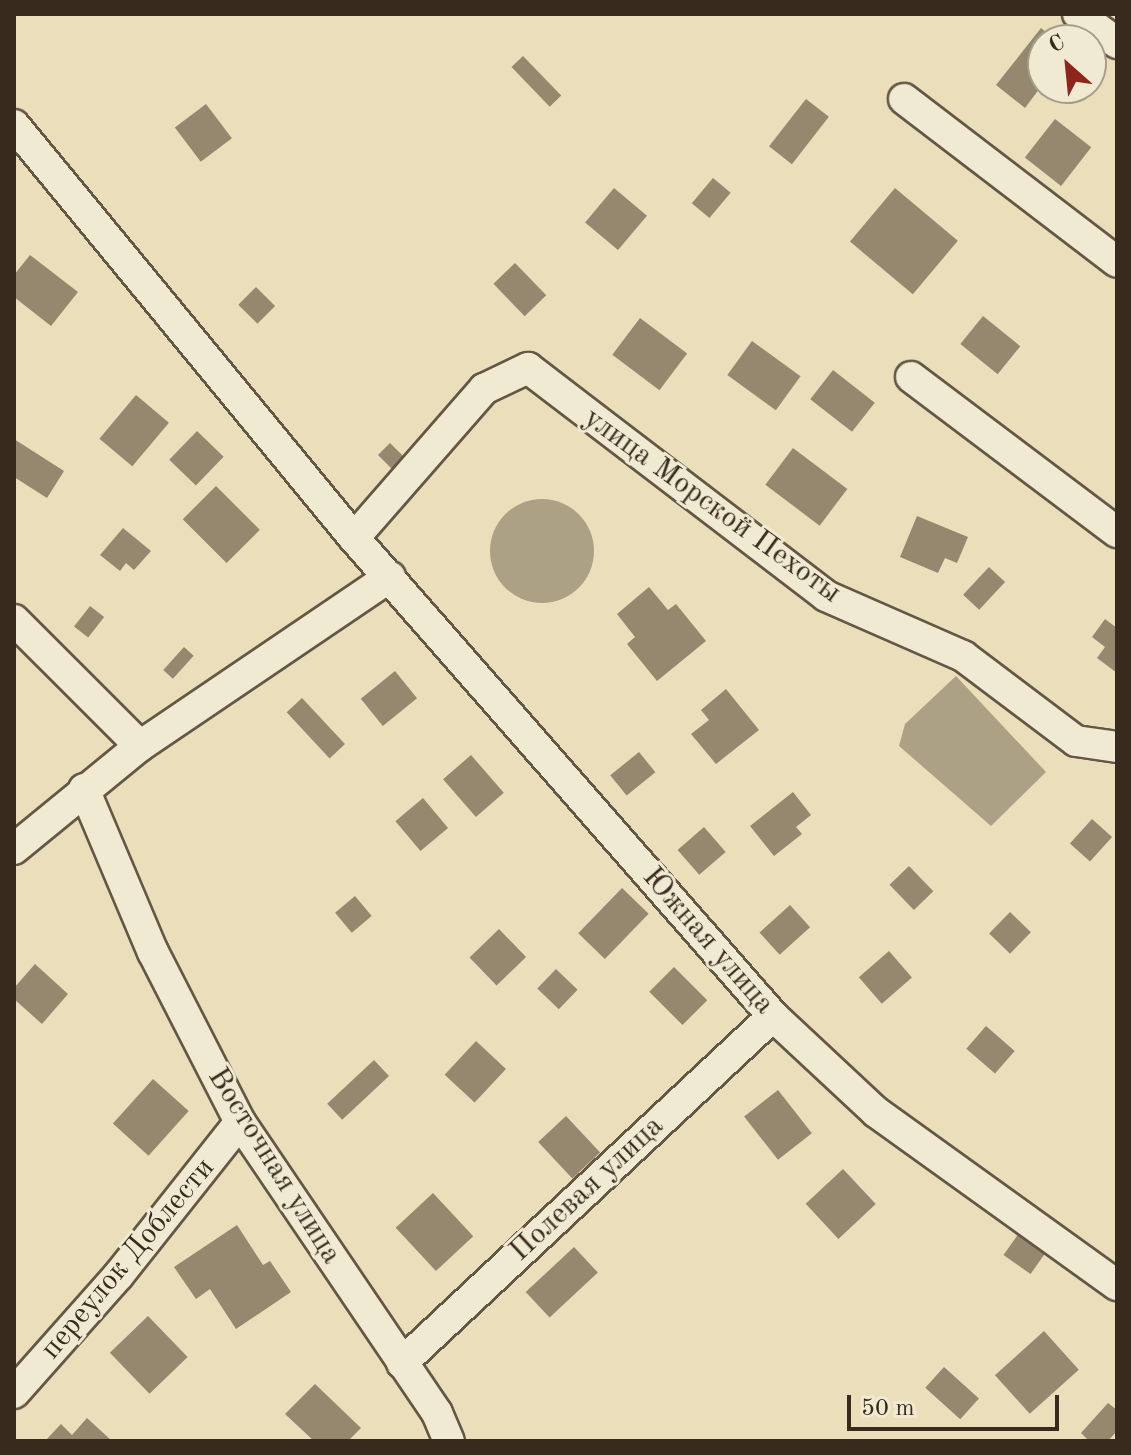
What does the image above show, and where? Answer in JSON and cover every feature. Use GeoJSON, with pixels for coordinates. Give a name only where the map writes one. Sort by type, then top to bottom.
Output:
{"type":"FeatureCollection","features":[{"type":"Feature","properties":{"kind":"street"},"geometry":{"type":"LineString","coordinates":[[1078,14],[1117,43]]}},
{"type":"Feature","properties":{"kind":"street"},"geometry":{"type":"LineString","coordinates":[[904,99],[1117,262]]}},
{"type":"Feature","properties":{"kind":"street","name":"Южная улица"},"geometry":{"type":"LineString","coordinates":[[14,125],[354,538],[773,1016],[876,1112],[1117,1285]]}},
{"type":"Feature","properties":{"kind":"street","name":"улица Морской Пехоты"},"geometry":{"type":"LineString","coordinates":[[354,538],[484,389],[528,368],[826,596],[963,656],[1076,741],[1117,747]]}},
{"type":"Feature","properties":{"kind":"street"},"geometry":{"type":"LineString","coordinates":[[911,377],[1117,532]]}},
{"type":"Feature","properties":{"kind":"street"},"geometry":{"type":"LineString","coordinates":[[14,849],[140,746],[390,577]]}},
{"type":"Feature","properties":{"kind":"street"},"geometry":{"type":"LineString","coordinates":[[14,620],[140,746]]}},
{"type":"Feature","properties":{"kind":"street","name":"Восточная улица"},"geometry":{"type":"LineString","coordinates":[[84,789],[153,952],[240,1122],[437,1413],[449,1441]]}},
{"type":"Feature","properties":{"kind":"street","name":"Полевая улица"},"geometry":{"type":"LineString","coordinates":[[402,1363],[773,1016]]}},
{"type":"Feature","properties":{"kind":"street","name":"переулок Доблести"},"geometry":{"type":"LineString","coordinates":[[14,1393],[118,1276],[240,1122]]}},
{"type":"Feature","properties":{"kind":"shaded area"},"geometry":{"type":"Polygon","coordinates":[[[542,499],[562,503],[579,514],[590,531],[594,551],[590,571],[579,588],[562,599],[542,603],[522,599],[505,588],[494,571],[490,551],[494,531],[505,514],[522,503],[542,499]]]}},
{"type":"Feature","properties":{"kind":"shaded area"},"geometry":{"type":"Polygon","coordinates":[[[956,676],[1046,772],[991,826],[899,746],[905,724],[956,676]]]}},
{"type":"Feature","properties":{"kind":"building"},"geometry":{"type":"Polygon","coordinates":[[[1027,46],[1028,104],[1025,108],[996,85],[1027,46]]]}},
{"type":"Feature","properties":{"kind":"building"},"geometry":{"type":"Polygon","coordinates":[[[523,56],[561,96],[550,107],[511,67],[523,56]]]}},
{"type":"Feature","properties":{"kind":"building"},"geometry":{"type":"Polygon","coordinates":[[[806,99],[829,117],[792,164],[769,146],[806,99]]]}},
{"type":"Feature","properties":{"kind":"building"},"geometry":{"type":"Polygon","coordinates":[[[206,104],[232,138],[201,162],[175,127],[206,104]]]}},
{"type":"Feature","properties":{"kind":"building"},"geometry":{"type":"Polygon","coordinates":[[[1055,119],[1091,147],[1061,186],[1025,158],[1055,119]]]}},
{"type":"Feature","properties":{"kind":"building"},"geometry":{"type":"Polygon","coordinates":[[[713,178],[731,193],[709,218],[692,203],[713,178]]]}},
{"type":"Feature","properties":{"kind":"building"},"geometry":{"type":"Polygon","coordinates":[[[614,188],[647,216],[618,250],[585,222],[614,188]]]}},
{"type":"Feature","properties":{"kind":"building"},"geometry":{"type":"Polygon","coordinates":[[[895,188],[958,241],[913,294],[850,242],[895,188]]]}},
{"type":"Feature","properties":{"kind":"building"},"geometry":{"type":"Polygon","coordinates":[[[30,255],[78,292],[51,326],[14,297],[14,275],[30,255]]]}},
{"type":"Feature","properties":{"kind":"building"},"geometry":{"type":"Polygon","coordinates":[[[515,263],[546,295],[525,316],[493,284],[515,263]]]}},
{"type":"Feature","properties":{"kind":"building"},"geometry":{"type":"Polygon","coordinates":[[[256,287],[275,306],[257,324],[238,305],[256,287]]]}},
{"type":"Feature","properties":{"kind":"building"},"geometry":{"type":"Polygon","coordinates":[[[983,316],[1020,346],[998,374],[960,344],[983,316]]]}},
{"type":"Feature","properties":{"kind":"building"},"geometry":{"type":"Polygon","coordinates":[[[640,318],[687,354],[659,390],[612,355],[640,318]]]}},
{"type":"Feature","properties":{"kind":"building"},"geometry":{"type":"Polygon","coordinates":[[[752,341],[801,376],[776,410],[727,375],[752,341]]]}},
{"type":"Feature","properties":{"kind":"building"},"geometry":{"type":"Polygon","coordinates":[[[833,370],[875,403],[852,432],[810,399],[833,370]]]}},
{"type":"Feature","properties":{"kind":"building"},"geometry":{"type":"Polygon","coordinates":[[[136,395],[169,423],[132,466],[99,439],[136,395]]]}},
{"type":"Feature","properties":{"kind":"building"},"geometry":{"type":"Polygon","coordinates":[[[197,431],[224,457],[196,485],[169,460],[197,431]]]}},
{"type":"Feature","properties":{"kind":"building"},"geometry":{"type":"Polygon","coordinates":[[[14,439],[64,471],[47,498],[14,477],[14,439]]]}},
{"type":"Feature","properties":{"kind":"building"},"geometry":{"type":"Polygon","coordinates":[[[390,443],[409,462],[397,474],[378,455],[390,443]]]}},
{"type":"Feature","properties":{"kind":"building"},"geometry":{"type":"Polygon","coordinates":[[[793,448],[847,489],[820,526],[765,485],[793,448]]]}},
{"type":"Feature","properties":{"kind":"building"},"geometry":{"type":"Polygon","coordinates":[[[216,486],[260,530],[227,563],[183,519],[216,486]]]}},
{"type":"Feature","properties":{"kind":"building"},"geometry":{"type":"Polygon","coordinates":[[[917,516],[968,537],[957,563],[945,558],[938,573],[900,557],[917,516]]]}},
{"type":"Feature","properties":{"kind":"building"},"geometry":{"type":"Polygon","coordinates":[[[123,528],[151,551],[134,570],[126,563],[120,571],[100,555],[123,528]]]}},
{"type":"Feature","properties":{"kind":"building"},"geometry":{"type":"Polygon","coordinates":[[[989,567],[1005,582],[979,610],[963,595],[989,567]]]}},
{"type":"Feature","properties":{"kind":"building"},"geometry":{"type":"Polygon","coordinates":[[[649,587],[668,610],[676,604],[706,641],[657,681],[627,644],[635,637],[617,614],[649,587]]]}},
{"type":"Feature","properties":{"kind":"building"},"geometry":{"type":"Polygon","coordinates":[[[90,606],[104,617],[88,638],[74,626],[90,606]]]}},
{"type":"Feature","properties":{"kind":"building"},"geometry":{"type":"Polygon","coordinates":[[[1105,619],[1117,628],[1117,673],[1097,658],[1105,647],[1092,637],[1105,619]]]}},
{"type":"Feature","properties":{"kind":"building"},"geometry":{"type":"Polygon","coordinates":[[[184,647],[194,656],[173,679],[163,670],[184,647]]]}},
{"type":"Feature","properties":{"kind":"building"},"geometry":{"type":"Polygon","coordinates":[[[395,671],[417,698],[383,726],[361,699],[395,671]]]}},
{"type":"Feature","properties":{"kind":"building"},"geometry":{"type":"Polygon","coordinates":[[[726,689],[759,730],[716,764],[691,734],[709,720],[701,710],[726,689]]]}},
{"type":"Feature","properties":{"kind":"building"},"geometry":{"type":"Polygon","coordinates":[[[302,698],[345,744],[330,758],[287,712],[302,698]]]}},
{"type":"Feature","properties":{"kind":"building"},"geometry":{"type":"Polygon","coordinates":[[[639,752],[655,772],[627,795],[610,775],[639,752]]]}},
{"type":"Feature","properties":{"kind":"building"},"geometry":{"type":"Polygon","coordinates":[[[471,755],[504,793],[476,817],[443,779],[471,755]]]}},
{"type":"Feature","properties":{"kind":"building"},"geometry":{"type":"Polygon","coordinates":[[[793,792],[811,815],[796,827],[802,834],[774,856],[750,826],[793,792]]]}},
{"type":"Feature","properties":{"kind":"building"},"geometry":{"type":"Polygon","coordinates":[[[423,798],[448,828],[420,851],[395,821],[423,798]]]}},
{"type":"Feature","properties":{"kind":"building"},"geometry":{"type":"Polygon","coordinates":[[[1092,819],[1112,837],[1090,862],[1070,844],[1092,819]]]}},
{"type":"Feature","properties":{"kind":"building"},"geometry":{"type":"Polygon","coordinates":[[[704,827],[726,852],[699,875],[678,850],[704,827]]]}},
{"type":"Feature","properties":{"kind":"building"},"geometry":{"type":"Polygon","coordinates":[[[909,866],[933,891],[914,910],[890,885],[909,866]]]}},
{"type":"Feature","properties":{"kind":"building"},"geometry":{"type":"Polygon","coordinates":[[[622,888],[649,914],[605,959],[578,933],[622,888]]]}},
{"type":"Feature","properties":{"kind":"building"},"geometry":{"type":"Polygon","coordinates":[[[355,896],[372,916],[352,933],[335,913],[355,896]]]}},
{"type":"Feature","properties":{"kind":"building"},"geometry":{"type":"Polygon","coordinates":[[[790,905],[810,927],[780,955],[760,932],[790,905]]]}},
{"type":"Feature","properties":{"kind":"building"},"geometry":{"type":"Polygon","coordinates":[[[1010,912],[1031,932],[1010,954],[989,934],[1010,912]]]}},
{"type":"Feature","properties":{"kind":"building"},"geometry":{"type":"Polygon","coordinates":[[[499,929],[526,957],[497,986],[470,957],[499,929]]]}},
{"type":"Feature","properties":{"kind":"building"},"geometry":{"type":"Polygon","coordinates":[[[889,951],[912,977],[882,1004],[859,977],[889,951]]]}},
{"type":"Feature","properties":{"kind":"building"},"geometry":{"type":"Polygon","coordinates":[[[35,964],[68,994],[42,1024],[14,999],[14,988],[35,964]]]}},
{"type":"Feature","properties":{"kind":"building"},"geometry":{"type":"Polygon","coordinates":[[[674,967],[707,1000],[682,1025],[649,992],[674,967]]]}},
{"type":"Feature","properties":{"kind":"building"},"geometry":{"type":"Polygon","coordinates":[[[556,969],[578,990],[559,1009],[537,988],[556,969]]]}},
{"type":"Feature","properties":{"kind":"building"},"geometry":{"type":"Polygon","coordinates":[[[986,1026],[1015,1051],[995,1074],[966,1049],[986,1026]]]}},
{"type":"Feature","properties":{"kind":"building"},"geometry":{"type":"Polygon","coordinates":[[[476,1041],[506,1069],[475,1103],[445,1075],[476,1041]]]}},
{"type":"Feature","properties":{"kind":"building"},"geometry":{"type":"Polygon","coordinates":[[[374,1060],[389,1076],[342,1120],[327,1104],[374,1060]]]}},
{"type":"Feature","properties":{"kind":"building"},"geometry":{"type":"Polygon","coordinates":[[[153,1079],[189,1111],[149,1156],[113,1124],[153,1079]]]}},
{"type":"Feature","properties":{"kind":"building"},"geometry":{"type":"Polygon","coordinates":[[[778,1090],[812,1133],[778,1160],[744,1116],[778,1090]]]}},
{"type":"Feature","properties":{"kind":"building"},"geometry":{"type":"Polygon","coordinates":[[[566,1116],[600,1153],[572,1178],[538,1142],[566,1116]]]}},
{"type":"Feature","properties":{"kind":"building"},"geometry":{"type":"Polygon","coordinates":[[[843,1169],[876,1204],[838,1239],[806,1204],[843,1169]]]}},
{"type":"Feature","properties":{"kind":"building"},"geometry":{"type":"Polygon","coordinates":[[[433,1193],[473,1236],[436,1271],[396,1228],[433,1193]]]}},
{"type":"Feature","properties":{"kind":"building"},"geometry":{"type":"Polygon","coordinates":[[[237,1225],[263,1265],[270,1261],[291,1292],[236,1329],[210,1289],[196,1299],[174,1267],[237,1225]]]}},
{"type":"Feature","properties":{"kind":"building"},"geometry":{"type":"Polygon","coordinates":[[[1019,1233],[1046,1252],[1031,1274],[1004,1255],[1019,1233]]]}},
{"type":"Feature","properties":{"kind":"building"},"geometry":{"type":"Polygon","coordinates":[[[574,1247],[598,1273],[550,1318],[526,1292],[574,1247]]]}},
{"type":"Feature","properties":{"kind":"building"},"geometry":{"type":"Polygon","coordinates":[[[148,1316],[188,1357],[149,1394],[110,1353],[148,1316]]]}},
{"type":"Feature","properties":{"kind":"building"},"geometry":{"type":"Polygon","coordinates":[[[1044,1331],[1079,1370],[1030,1414],[995,1375],[1044,1331]]]}},
{"type":"Feature","properties":{"kind":"building"},"geometry":{"type":"Polygon","coordinates":[[[944,1367],[979,1398],[960,1419],[925,1388],[944,1367]]]}},
{"type":"Feature","properties":{"kind":"building"},"geometry":{"type":"Polygon","coordinates":[[[315,1384],[361,1428],[348,1441],[314,1441],[285,1414],[315,1384]]]}},
{"type":"Feature","properties":{"kind":"building"},"geometry":{"type":"Polygon","coordinates":[[[1108,1403],[1117,1410],[1117,1431],[1108,1441],[1089,1441],[1081,1433],[1108,1403]]]}},
{"type":"Feature","properties":{"kind":"building"},"geometry":{"type":"Polygon","coordinates":[[[87,1418],[112,1441],[45,1441],[61,1424],[72,1435],[87,1418]]]}}]}
